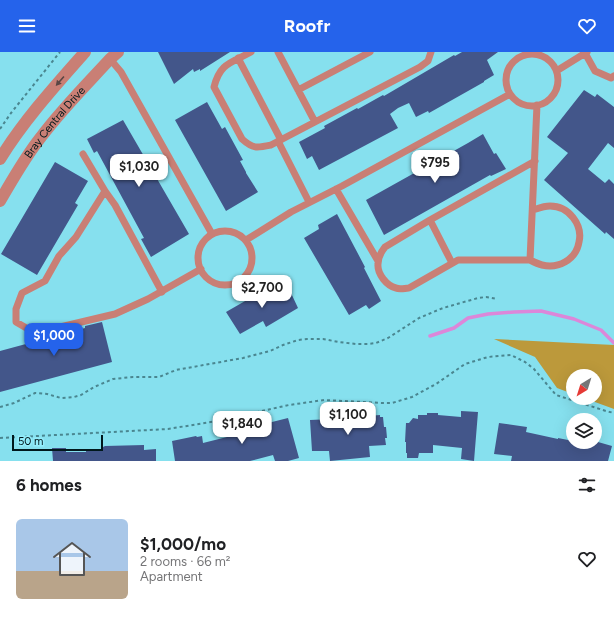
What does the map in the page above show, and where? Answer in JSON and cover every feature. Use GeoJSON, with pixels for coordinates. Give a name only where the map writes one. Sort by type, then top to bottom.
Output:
{"type":"FeatureCollection","features":[{"type":"Feature","properties":{"kind":"street","name":"Bray Central Drive"},"geometry":{"type":"LineString","coordinates":[[0,158],[8,145],[40,104],[85,52]]}},
{"type":"Feature","properties":{"kind":"street","name":"Bray Central Drive"},"geometry":{"type":"LineString","coordinates":[[0,201],[22,163],[40,138],[60,113],[114,56]]}},
{"type":"Feature","properties":{"kind":"lane"},"geometry":{"type":"LineString","coordinates":[[251,52],[225,66],[216,77],[214,87],[242,139],[249,146],[260,147],[271,145],[420,67],[428,61],[431,52]]}},
{"type":"Feature","properties":{"kind":"lane"},"geometry":{"type":"LineString","coordinates":[[278,52],[315,122]]}},
{"type":"Feature","properties":{"kind":"lane"},"geometry":{"type":"LineString","coordinates":[[298,90],[370,52]]}},
{"type":"Feature","properties":{"kind":"lane"},"geometry":{"type":"LineString","coordinates":[[558,70],[586,53],[595,71],[611,78],[614,76]]}},
{"type":"Feature","properties":{"kind":"lane"},"geometry":{"type":"LineString","coordinates":[[520,54],[539,54],[547,57],[558,70],[558,87],[554,95],[541,105],[524,105],[516,101],[510,94],[506,77],[508,68],[520,54]]}},
{"type":"Feature","properties":{"kind":"lane"},"geometry":{"type":"LineString","coordinates":[[114,56],[121,72],[212,234]]}},
{"type":"Feature","properties":{"kind":"lane"},"geometry":{"type":"LineString","coordinates":[[238,58],[309,202]]}},
{"type":"Feature","properties":{"kind":"lane"},"geometry":{"type":"LineString","coordinates":[[246,240],[309,202],[336,189],[510,94]]}},
{"type":"Feature","properties":{"kind":"lane"},"geometry":{"type":"LineString","coordinates":[[530,260],[537,105]]}},
{"type":"Feature","properties":{"kind":"lane"},"geometry":{"type":"LineString","coordinates":[[83,154],[115,205],[162,292]]}},
{"type":"Feature","properties":{"kind":"lane"},"geometry":{"type":"LineString","coordinates":[[533,210],[542,206],[562,208],[571,214],[577,222],[580,232],[579,242],[576,252],[569,260],[560,265],[544,266],[530,260],[458,260],[409,288],[403,289],[396,288],[387,283],[381,276],[377,266],[381,252],[385,247],[535,161]]}},
{"type":"Feature","properties":{"kind":"lane"},"geometry":{"type":"LineString","coordinates":[[336,189],[378,261]]}},
{"type":"Feature","properties":{"kind":"lane"},"geometry":{"type":"LineString","coordinates":[[105,190],[76,237],[59,256],[45,281],[22,293],[16,309],[16,322],[35,333],[115,314],[162,292],[201,269]]}},
{"type":"Feature","properties":{"kind":"lane"},"geometry":{"type":"LineString","coordinates":[[430,220],[452,263]]}},
{"type":"Feature","properties":{"kind":"lane"},"geometry":{"type":"LineString","coordinates":[[226,230],[240,235],[246,240],[252,252],[252,259],[251,265],[244,277],[233,284],[226,285],[212,282],[207,278],[199,266],[198,258],[198,251],[206,238],[219,231],[226,230]]}},
{"type":"Feature","properties":{"kind":"path"},"geometry":{"type":"LineString","coordinates":[[0,129],[60,52]]}},
{"type":"Feature","properties":{"kind":"path"},"geometry":{"type":"LineString","coordinates":[[0,408],[35,393],[47,394],[61,398],[74,397],[113,379],[159,377],[176,370],[243,358],[270,351],[298,340],[323,339],[356,344],[376,343],[388,338],[419,318],[443,308],[478,298],[486,297],[497,299]]}},
{"type":"Feature","properties":{"kind":"path"},"geometry":{"type":"LineString","coordinates":[[0,438],[168,429],[217,422],[289,404],[324,400],[392,403],[412,397],[436,384],[465,364],[488,357],[511,355],[525,362],[534,369],[556,395],[614,413]]}},
{"type":"Feature","properties":{"kind":"shaded area"},"geometry":{"type":"Polygon","coordinates":[[[494,339],[614,345],[614,409],[602,405],[602,369],[566,369],[566,391],[557,388],[535,357],[494,339]]]}},
{"type":"Feature","properties":{"kind":"building"},"geometry":{"type":"Polygon","coordinates":[[[158,52],[230,52],[200,71],[200,69],[194,72],[193,69],[174,84],[158,52]]]}},
{"type":"Feature","properties":{"kind":"building"},"geometry":{"type":"Polygon","coordinates":[[[462,52],[498,52],[487,60],[494,75],[429,113],[428,111],[416,117],[409,103],[398,108],[390,114],[398,128],[319,170],[312,156],[307,159],[299,142],[325,128],[324,126],[383,95],[384,96],[454,55],[455,56],[462,52]]]}},
{"type":"Feature","properties":{"kind":"building"},"geometry":{"type":"Polygon","coordinates":[[[584,90],[595,97],[597,94],[614,107],[614,148],[608,143],[588,169],[605,183],[609,179],[614,184],[614,239],[606,232],[605,234],[544,180],[568,153],[547,137],[584,90]]]}},
{"type":"Feature","properties":{"kind":"building"},"geometry":{"type":"Polygon","coordinates":[[[207,102],[222,129],[225,127],[243,160],[240,161],[246,173],[258,192],[226,211],[175,120],[207,102]]]}},
{"type":"Feature","properties":{"kind":"building"},"geometry":{"type":"Polygon","coordinates":[[[123,120],[189,234],[151,257],[141,239],[144,238],[97,151],[94,153],[87,139],[123,120]]]}},
{"type":"Feature","properties":{"kind":"building"},"geometry":{"type":"Polygon","coordinates":[[[483,134],[494,154],[496,153],[506,169],[491,176],[490,175],[384,235],[366,200],[483,134]]]}},
{"type":"Feature","properties":{"kind":"building"},"geometry":{"type":"Polygon","coordinates":[[[55,162],[88,181],[75,203],[78,205],[37,275],[1,254],[55,162]]]}},
{"type":"Feature","properties":{"kind":"building"},"geometry":{"type":"Polygon","coordinates":[[[337,214],[381,301],[369,309],[366,305],[349,315],[304,238],[319,229],[318,225],[337,214]]]}},
{"type":"Feature","properties":{"kind":"building"},"geometry":{"type":"Polygon","coordinates":[[[279,283],[286,296],[291,293],[298,308],[266,327],[263,321],[240,334],[226,312],[259,293],[260,295],[279,283]]]}},
{"type":"Feature","properties":{"kind":"building"},"geometry":{"type":"Polygon","coordinates":[[[102,322],[112,362],[0,392],[0,351],[102,322]]]}},
{"type":"Feature","properties":{"kind":"building"},"geometry":{"type":"Polygon","coordinates":[[[461,411],[478,412],[474,461],[461,459],[462,448],[433,445],[433,453],[419,453],[418,458],[407,458],[405,442],[406,423],[409,423],[413,418],[418,419],[418,415],[427,415],[427,413],[438,413],[438,415],[461,417],[461,411]]]}},
{"type":"Feature","properties":{"kind":"building"},"geometry":{"type":"Polygon","coordinates":[[[380,415],[380,417],[383,417],[384,427],[386,427],[386,445],[369,446],[370,457],[330,461],[329,451],[312,451],[310,420],[380,415]]]}},
{"type":"Feature","properties":{"kind":"building"},"geometry":{"type":"Polygon","coordinates":[[[288,418],[299,458],[288,461],[275,461],[273,455],[250,461],[175,461],[172,441],[202,436],[203,443],[227,437],[227,435],[233,433],[233,430],[243,427],[244,429],[288,418]]]}},
{"type":"Feature","properties":{"kind":"building"},"geometry":{"type":"Polygon","coordinates":[[[499,423],[527,427],[526,432],[566,440],[566,449],[602,449],[602,443],[612,446],[608,461],[511,461],[512,456],[494,454],[499,423]]]}},
{"type":"Feature","properties":{"kind":"building"},"geometry":{"type":"Polygon","coordinates":[[[144,445],[144,450],[156,449],[156,461],[53,461],[52,448],[66,448],[66,452],[86,452],[86,450],[103,449],[105,446],[144,445]]]}},
{"type":"Feature","properties":{"kind":"waterway"},"geometry":{"type":"LineString","coordinates":[[430,336],[454,328],[468,318],[488,314],[541,311],[574,319],[601,330],[614,343]]}}]}
